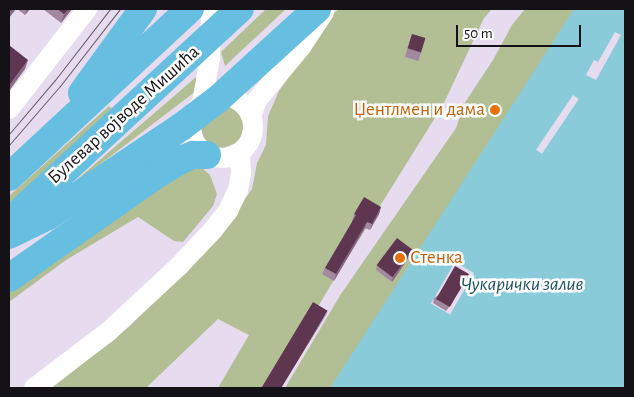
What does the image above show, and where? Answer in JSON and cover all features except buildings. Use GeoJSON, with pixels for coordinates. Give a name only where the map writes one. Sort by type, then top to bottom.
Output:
{"type":"FeatureCollection","features":[{"type":"Feature","properties":{"kind":"main road"},"geometry":{"type":"LineString","coordinates":[[10,176],[79,96],[143,9]]}},
{"type":"Feature","properties":{"kind":"main road","name":"Булевар војводе Мишића"},"geometry":{"type":"LineString","coordinates":[[10,176],[190,9]]}},
{"type":"Feature","properties":{"kind":"main road","name":"Булевар војводе Мишића"},"geometry":{"type":"LineString","coordinates":[[9,222],[240,9]]}},
{"type":"Feature","properties":{"kind":"main road"},"geometry":{"type":"LineString","coordinates":[[9,235],[48,216],[155,146],[218,99],[318,9]]}},
{"type":"Feature","properties":{"kind":"main road"},"geometry":{"type":"LineString","coordinates":[[9,278],[183,158],[193,155],[213,157]]}},
{"type":"Feature","properties":{"kind":"street"},"geometry":{"type":"LineString","coordinates":[[9,109],[87,9]]}},
{"type":"Feature","properties":{"kind":"street"},"geometry":{"type":"LineString","coordinates":[[212,9],[210,57],[202,103],[192,117],[191,134],[200,150],[213,157],[230,181],[234,200]]}},
{"type":"Feature","properties":{"kind":"street"},"geometry":{"type":"LineString","coordinates":[[213,157],[240,153],[246,148],[253,132],[252,116],[257,100],[301,47],[326,9]]}},
{"type":"Feature","properties":{"kind":"street"},"geometry":{"type":"LineString","coordinates":[[210,57],[218,81],[232,97],[247,108],[252,116]]}},
{"type":"Feature","properties":{"kind":"street"},"geometry":{"type":"LineString","coordinates":[[202,103],[217,96],[232,97]]}},
{"type":"Feature","properties":{"kind":"street"},"geometry":{"type":"LineString","coordinates":[[34,388],[108,331],[145,298],[212,230],[234,200],[240,182],[240,153]]}},
{"type":"Feature","properties":{"kind":"green space"},"geometry":{"type":"Polygon","coordinates":[[[266,9],[286,9],[225,66],[221,52],[266,9]]]}},
{"type":"Feature","properties":{"kind":"green space"},"geometry":{"type":"Polygon","coordinates":[[[339,9],[492,9],[484,18],[443,105],[332,283],[270,388],[218,388],[249,335],[218,319],[146,388],[52,388],[130,326],[231,219],[252,189],[257,163],[266,145],[268,116],[279,91],[332,15],[339,9]]]}},
{"type":"Feature","properties":{"kind":"green space","name":"Чукарички залив"},"geometry":{"type":"Polygon","coordinates":[[[525,9],[625,9],[625,388],[285,388],[341,294],[456,128],[464,104],[493,60],[512,25],[525,9]]]}},
{"type":"Feature","properties":{"kind":"green space"},"geometry":{"type":"Polygon","coordinates":[[[202,72],[196,91],[52,201],[202,72]]]}},
{"type":"Feature","properties":{"kind":"green space"},"geometry":{"type":"Polygon","coordinates":[[[224,104],[238,110],[244,124],[241,138],[236,143],[223,148],[216,147],[204,139],[200,126],[224,104]]]}},
{"type":"Feature","properties":{"kind":"green space"},"geometry":{"type":"Polygon","coordinates":[[[109,106],[113,110],[9,209],[9,196],[109,106]]]}},
{"type":"Feature","properties":{"kind":"green space"},"geometry":{"type":"Polygon","coordinates":[[[188,168],[202,168],[210,175],[217,194],[213,206],[183,242],[174,241],[138,217],[66,260],[9,302],[9,288],[188,168]]]}},
{"type":"Feature","properties":{"kind":"water","name":"Чукарички залив"},"geometry":{"type":"Polygon","coordinates":[[[574,9],[625,9],[625,388],[330,388],[574,9]]]}},
{"type":"Feature","properties":{"kind":"pier"},"geometry":{"type":"Polygon","coordinates":[[[615,32],[621,35],[596,80],[586,75],[594,60],[598,62],[615,32]]]}},
{"type":"Feature","properties":{"kind":"pier"},"geometry":{"type":"Polygon","coordinates":[[[573,95],[579,99],[542,154],[536,150],[573,95]]]}},
{"type":"Feature","properties":{"kind":"pier"},"geometry":{"type":"Polygon","coordinates":[[[455,262],[474,273],[450,315],[431,304],[455,262]]]}},
{"type":"Feature","properties":{"kind":"tram line"},"geometry":{"type":"LineString","coordinates":[[9,134],[55,80],[110,9]]}},
{"type":"Feature","properties":{"kind":"tram line"},"geometry":{"type":"LineString","coordinates":[[9,145],[60,86],[120,9]]}},
{"type":"Feature","properties":{"kind":"place","name":"Џентлмен и дама"},"geometry":{"type":"Point","coordinates":[495,110]}},
{"type":"Feature","properties":{"kind":"place","name":"Стенка"},"geometry":{"type":"Point","coordinates":[400,258]}}]}
